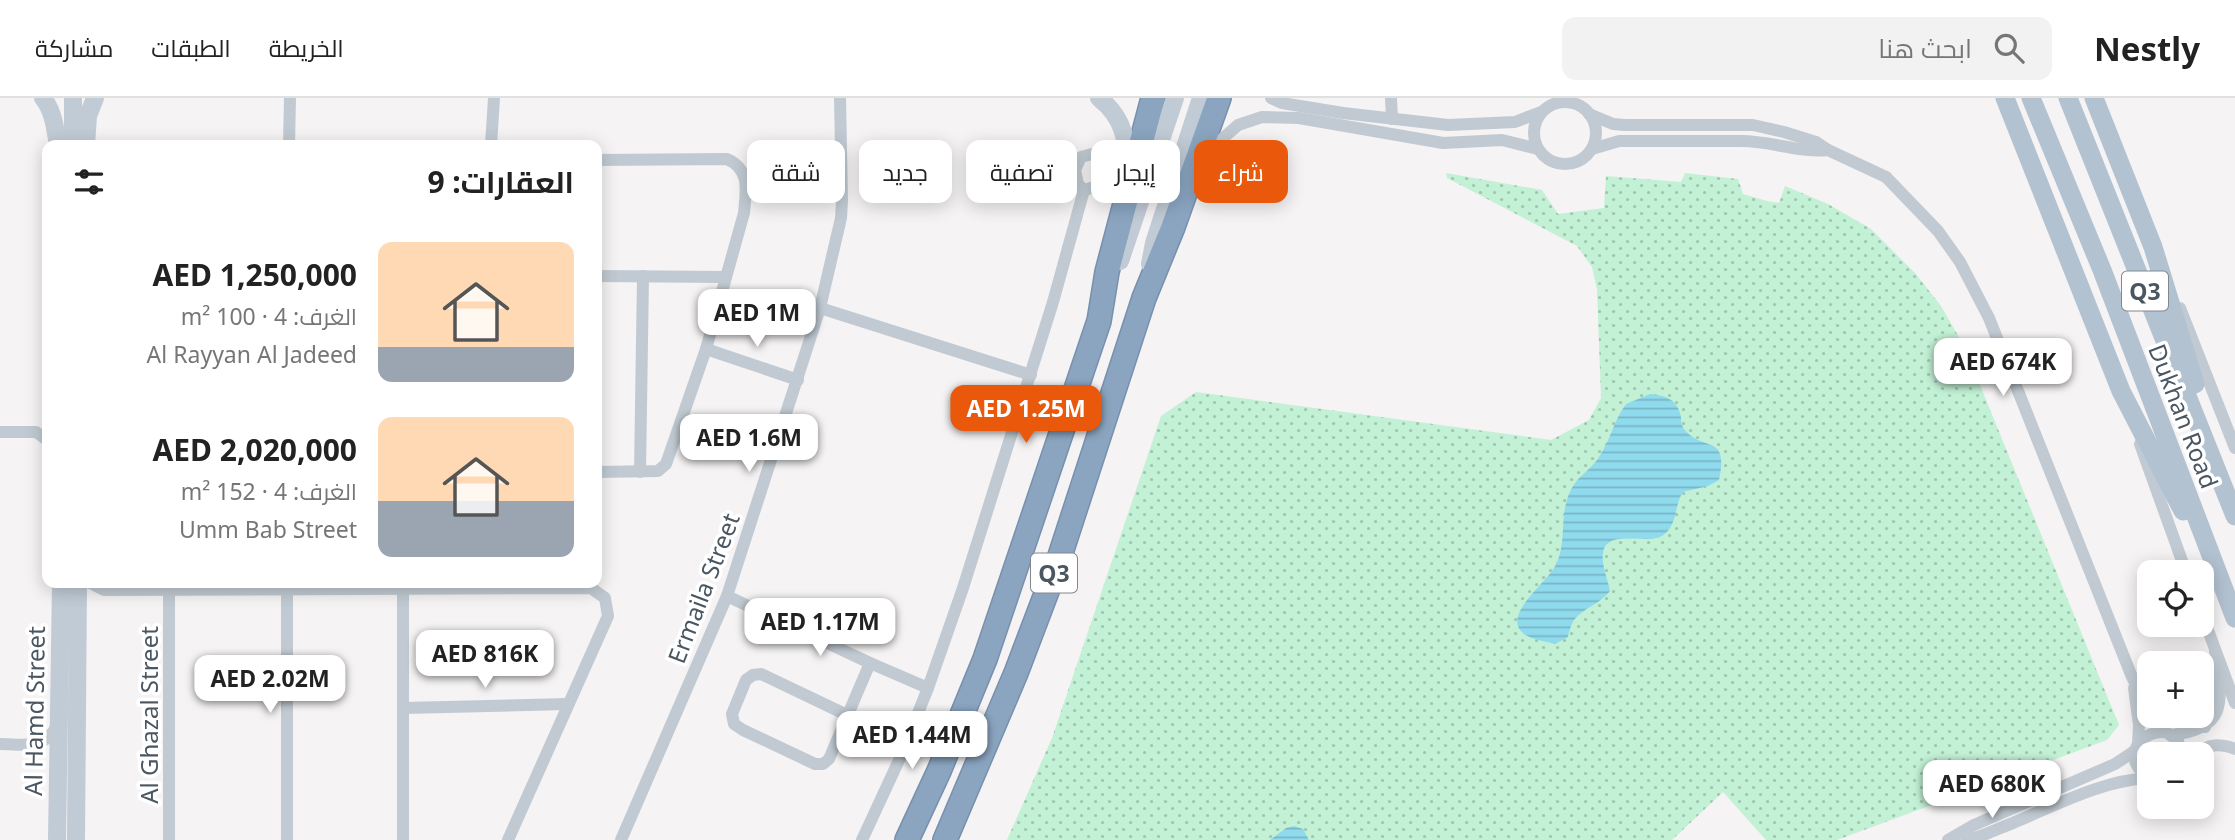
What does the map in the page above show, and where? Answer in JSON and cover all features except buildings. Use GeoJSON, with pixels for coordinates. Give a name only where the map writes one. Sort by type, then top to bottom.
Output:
{"type":"FeatureCollection","features":[{"type":"Feature","properties":{"kind":"highway"},"geometry":{"type":"LineString","coordinates":[[1099,321],[1107,272],[1153,98]]}},
{"type":"Feature","properties":{"kind":"highway"},"geometry":{"type":"LineString","coordinates":[[1144,298],[1173,227],[1219,98]]}},
{"type":"Feature","properties":{"kind":"highway","name":"Q3"},"geometry":{"type":"LineString","coordinates":[[945,840],[1016,673],[1057,565],[1144,298]]}},
{"type":"Feature","properties":{"kind":"highway","name":"Q3"},"geometry":{"type":"LineString","coordinates":[[907,840],[985,659],[1099,321]]}},
{"type":"Feature","properties":{"kind":"main road"},"geometry":{"type":"LineString","coordinates":[[2005,98],[2121,391],[2227,596],[2235,618]]}},
{"type":"Feature","properties":{"kind":"main road","name":"Dukhan Road"},"geometry":{"type":"LineString","coordinates":[[2031,98],[2102,270],[2227,596]]}},
{"type":"Feature","properties":{"kind":"main road","name":"Dukhan Road"},"geometry":{"type":"LineString","coordinates":[[2068,98],[2223,483]]}},
{"type":"Feature","properties":{"kind":"main road"},"geometry":{"type":"LineString","coordinates":[[2094,98],[2153,247],[2235,516]]}},
{"type":"Feature","properties":{"kind":"street"},"geometry":{"type":"LineString","coordinates":[[43,98],[49,105],[58,140]]}},
{"type":"Feature","properties":{"kind":"street"},"geometry":{"type":"LineString","coordinates":[[59,140],[60,98]]}},
{"type":"Feature","properties":{"kind":"street"},"geometry":{"type":"LineString","coordinates":[[73,98],[73,140]]}},
{"type":"Feature","properties":{"kind":"street"},"geometry":{"type":"LineString","coordinates":[[81,98],[83,140]]}},
{"type":"Feature","properties":{"kind":"street"},"geometry":{"type":"LineString","coordinates":[[84,140],[88,116],[95,98]]}},
{"type":"Feature","properties":{"kind":"street"},"geometry":{"type":"LineString","coordinates":[[289,140],[290,98]]}},
{"type":"Feature","properties":{"kind":"street"},"geometry":{"type":"LineString","coordinates":[[491,140],[494,98]]}},
{"type":"Feature","properties":{"kind":"street","name":"Ermaila Street"},"geometry":{"type":"LineString","coordinates":[[621,840],[727,596],[820,308],[841,218],[840,98]]}},
{"type":"Feature","properties":{"kind":"street"},"geometry":{"type":"LineString","coordinates":[[1099,98],[1121,122],[1126,139],[1123,212]]}},
{"type":"Feature","properties":{"kind":"street","name":"Q3"},"geometry":{"type":"LineString","coordinates":[[1099,321],[1174,98]]}},
{"type":"Feature","properties":{"kind":"street"},"geometry":{"type":"LineString","coordinates":[[1144,298],[1154,243],[1202,98]]}},
{"type":"Feature","properties":{"kind":"street"},"geometry":{"type":"LineString","coordinates":[[1271,98],[1282,103],[1426,124],[1515,122],[1563,102],[1574,103],[1589,114],[1613,124],[1753,125],[1816,142],[1886,177],[1938,231],[1960,262],[1989,318],[2137,686]]}},
{"type":"Feature","properties":{"kind":"street"},"geometry":{"type":"LineString","coordinates":[[1391,98],[1392,119]]}},
{"type":"Feature","properties":{"kind":"street"},"geometry":{"type":"LineString","coordinates":[[1541,112],[1533,137],[1538,149],[1552,162],[1563,165],[1583,159],[1591,149],[1596,137],[1595,125],[1589,114]]}},
{"type":"Feature","properties":{"kind":"street"},"geometry":{"type":"LineString","coordinates":[[1173,227],[1195,197],[1221,140],[1229,131],[1262,117],[1299,118],[1426,141],[1462,143],[1502,140],[1538,149]]}},
{"type":"Feature","properties":{"kind":"street"},"geometry":{"type":"LineString","coordinates":[[1426,124],[1433,128],[1434,132],[1433,137],[1426,141]]}},
{"type":"Feature","properties":{"kind":"street"},"geometry":{"type":"LineString","coordinates":[[1591,149],[1619,141],[1761,141],[1814,152],[1828,150]]}},
{"type":"Feature","properties":{"kind":"street"},"geometry":{"type":"LineString","coordinates":[[602,160],[727,159],[738,164],[746,183],[744,213],[706,349],[666,464],[658,471],[602,472]]}},
{"type":"Feature","properties":{"kind":"street"},"geometry":{"type":"LineString","coordinates":[[862,840],[900,758],[963,588],[1031,374],[1084,190]]}},
{"type":"Feature","properties":{"kind":"street"},"geometry":{"type":"LineString","coordinates":[[2153,247],[2195,342],[2235,448]]}},
{"type":"Feature","properties":{"kind":"street"},"geometry":{"type":"LineString","coordinates":[[602,276],[726,277]]}},
{"type":"Feature","properties":{"kind":"street"},"geometry":{"type":"LineString","coordinates":[[640,472],[643,276]]}},
{"type":"Feature","properties":{"kind":"street"},"geometry":{"type":"LineString","coordinates":[[820,308],[1031,374]]}},
{"type":"Feature","properties":{"kind":"street"},"geometry":{"type":"LineString","coordinates":[[706,349],[798,380]]}},
{"type":"Feature","properties":{"kind":"street"},"geometry":{"type":"LineString","coordinates":[[2121,391],[2182,560]]}},
{"type":"Feature","properties":{"kind":"street"},"geometry":{"type":"LineString","coordinates":[[0,432],[36,432],[42,428]]}},
{"type":"Feature","properties":{"kind":"street"},"geometry":{"type":"LineString","coordinates":[[36,432],[42,436]]}},
{"type":"Feature","properties":{"kind":"street","name":"Al Hamd Street"},"geometry":{"type":"LineString","coordinates":[[57,840],[61,588]]}},
{"type":"Feature","properties":{"kind":"street","name":"Al Hamd Street"},"geometry":{"type":"LineString","coordinates":[[76,840],[78,588]]}},
{"type":"Feature","properties":{"kind":"street"},"geometry":{"type":"LineString","coordinates":[[100,588],[104,590]]}},
{"type":"Feature","properties":{"kind":"street"},"geometry":{"type":"LineString","coordinates":[[78,620],[86,602],[94,594],[104,590],[497,588]]}},
{"type":"Feature","properties":{"kind":"street"},"geometry":{"type":"LineString","coordinates":[[508,840],[608,615],[605,598],[592,588]]}},
{"type":"Feature","properties":{"kind":"street"},"geometry":{"type":"LineString","coordinates":[[403,589],[403,840]]}},
{"type":"Feature","properties":{"kind":"street","name":"Al Ghazal Street"},"geometry":{"type":"LineString","coordinates":[[169,590],[169,840]]}},
{"type":"Feature","properties":{"kind":"street"},"geometry":{"type":"LineString","coordinates":[[287,590],[287,840]]}},
{"type":"Feature","properties":{"kind":"street"},"geometry":{"type":"LineString","coordinates":[[727,596],[928,688]]}},
{"type":"Feature","properties":{"kind":"street"},"geometry":{"type":"LineString","coordinates":[[2210,637],[2235,703]]}},
{"type":"Feature","properties":{"kind":"street"},"geometry":{"type":"LineString","coordinates":[[2214,716],[2220,703],[2215,651]]}},
{"type":"Feature","properties":{"kind":"street"},"geometry":{"type":"LineString","coordinates":[[847,715],[761,674],[746,680],[732,714],[734,724],[743,730],[815,764],[823,764],[829,759],[870,663]]}},
{"type":"Feature","properties":{"kind":"street"},"geometry":{"type":"LineString","coordinates":[[2135,682],[2137,742]]}},
{"type":"Feature","properties":{"kind":"street"},"geometry":{"type":"LineString","coordinates":[[403,708],[568,704]]}},
{"type":"Feature","properties":{"kind":"street"},"geometry":{"type":"LineString","coordinates":[[0,744],[34,745],[47,740],[58,725]]}},
{"type":"Feature","properties":{"kind":"street"},"geometry":{"type":"LineString","coordinates":[[2164,728],[2178,742]]}},
{"type":"Feature","properties":{"kind":"street"},"geometry":{"type":"LineString","coordinates":[[2141,742],[2150,733],[2186,733],[2201,728]]}},
{"type":"Feature","properties":{"kind":"street"},"geometry":{"type":"LineString","coordinates":[[34,745],[48,755],[57,769]]}},
{"type":"Feature","properties":{"kind":"street"},"geometry":{"type":"LineString","coordinates":[[2214,745],[2235,749]]}},
{"type":"Feature","properties":{"kind":"street"},"geometry":{"type":"LineString","coordinates":[[2137,746],[2137,764]]}},
{"type":"Feature","properties":{"kind":"street"},"geometry":{"type":"LineString","coordinates":[[1967,840],[1996,823],[2012,808],[2115,764],[2137,746]]}},
{"type":"Feature","properties":{"kind":"street"},"geometry":{"type":"LineString","coordinates":[[1948,840],[1974,825],[2015,824],[2094,790],[2137,779]]}},
{"type":"Feature","properties":{"kind":"street"},"geometry":{"type":"LineString","coordinates":[[2040,797],[2041,805],[2048,810]]}},
{"type":"Feature","properties":{"kind":"street"},"geometry":{"type":"LineString","coordinates":[[2012,808],[2008,816],[2015,824]]}},
{"type":"Feature","properties":{"kind":"green space"},"geometry":{"type":"Polygon","coordinates":[[[1446,173],[1542,190],[1558,214],[1604,208],[1606,176],[1681,182],[1685,173],[1738,179],[1743,194],[1779,203],[1785,186],[1828,204],[1871,229],[1915,273],[1941,306],[1964,346],[2119,725],[2107,740],[1837,840],[1766,840],[1723,792],[1672,840],[1007,840],[1052,738],[1161,416],[1196,392],[1551,440],[1589,420],[1601,398],[1597,289],[1592,267],[1577,246],[1447,178],[1446,173]]]}},
{"type":"Feature","properties":{"kind":"water"},"geometry":{"type":"Polygon","coordinates":[[[1650,394],[1672,401],[1681,415],[1684,429],[1691,436],[1717,449],[1721,465],[1719,480],[1708,486],[1683,492],[1671,527],[1662,536],[1619,539],[1606,545],[1603,562],[1610,591],[1578,616],[1568,637],[1555,644],[1529,637],[1521,631],[1517,619],[1524,604],[1550,574],[1558,560],[1565,508],[1570,492],[1599,457],[1626,404],[1650,394]]]}},
{"type":"Feature","properties":{"kind":"water"},"geometry":{"type":"Polygon","coordinates":[[[1294,826],[1303,829],[1309,840],[1270,840],[1286,828],[1294,826]]]}}]}
